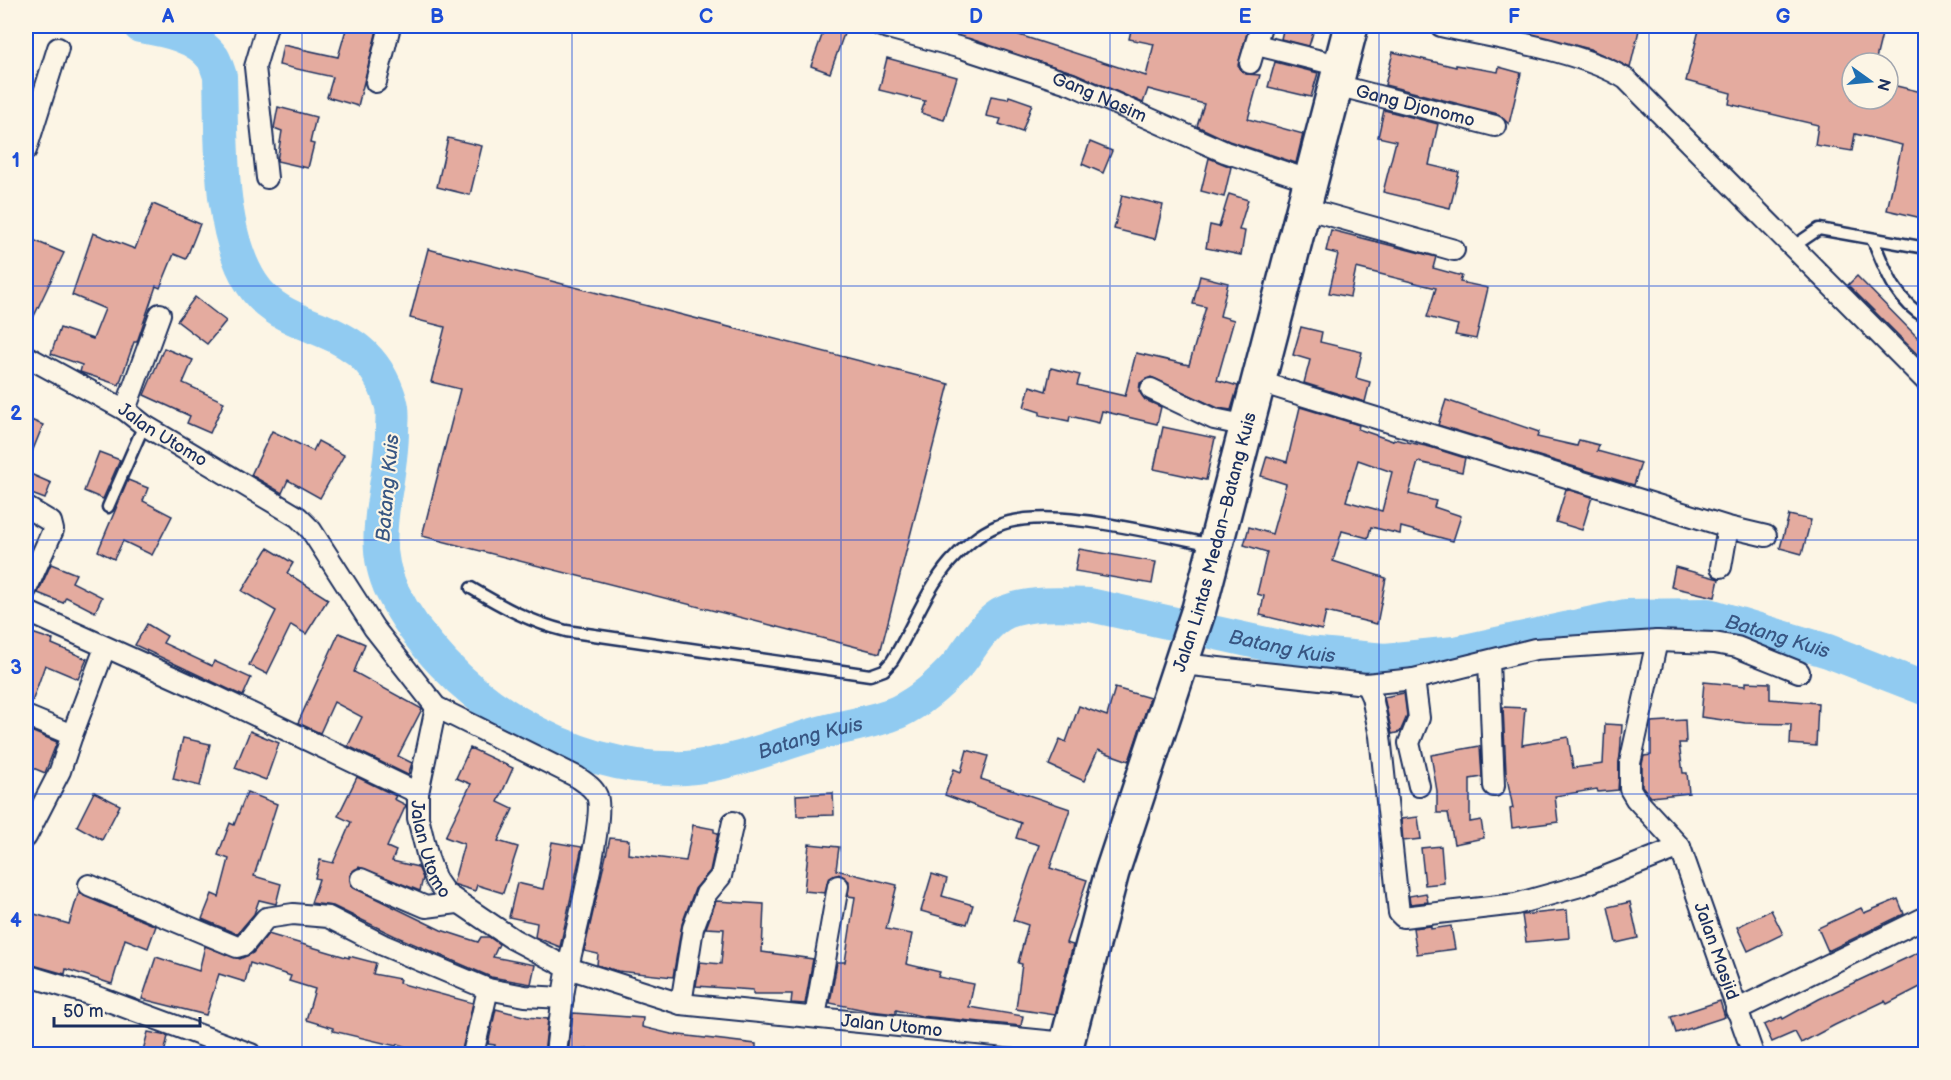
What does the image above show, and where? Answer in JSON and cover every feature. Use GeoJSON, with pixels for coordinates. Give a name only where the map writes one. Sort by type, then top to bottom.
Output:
{"type":"FeatureCollection","features":[{"type":"Feature","properties":{"kind":"highway","name":"Jalan Lintas Medan–Batang Kuis"},"geometry":{"type":"LineString","coordinates":[[1065,1049],[1112,872],[1199,609],[1351,26]]}},
{"type":"Feature","properties":{"kind":"street"},"geometry":{"type":"LineString","coordinates":[[267,26],[255,67],[267,178]]}},
{"type":"Feature","properties":{"kind":"street"},"geometry":{"type":"LineString","coordinates":[[376,82],[390,26]]}},
{"type":"Feature","properties":{"kind":"street","name":"Gang Nasim"},"geometry":{"type":"LineString","coordinates":[[881,26],[965,49],[1071,84],[1225,152],[1308,195],[1454,250]]}},
{"type":"Feature","properties":{"kind":"street","name":"Gang Djonomo"},"geometry":{"type":"LineString","coordinates":[[1261,26],[1253,54],[1338,75],[1495,126]]}},
{"type":"Feature","properties":{"kind":"street"},"geometry":{"type":"LineString","coordinates":[[1441,26],[1571,57],[1614,72],[1637,90],[1791,249],[1926,381]]}},
{"type":"Feature","properties":{"kind":"street"},"geometry":{"type":"LineString","coordinates":[[26,150],[58,48]]}},
{"type":"Feature","properties":{"kind":"street"},"geometry":{"type":"LineString","coordinates":[[125,410],[160,314]]}},
{"type":"Feature","properties":{"kind":"street","name":"Jalan Utomo"},"geometry":{"type":"LineString","coordinates":[[26,356],[125,410],[144,425],[298,517],[311,530],[374,628],[436,708],[418,793],[418,818],[436,880],[457,903],[513,939],[568,968],[681,1004],[815,1017],[1065,1049]]}},
{"type":"Feature","properties":{"kind":"street"},"geometry":{"type":"LineString","coordinates":[[1260,382],[1728,527],[1766,536]]}},
{"type":"Feature","properties":{"kind":"street"},"geometry":{"type":"LineString","coordinates":[[1151,390],[1214,419],[1248,426]]}},
{"type":"Feature","properties":{"kind":"street"},"geometry":{"type":"LineString","coordinates":[[26,507],[51,522],[53,530],[26,590]]}},
{"type":"Feature","properties":{"kind":"street"},"geometry":{"type":"LineString","coordinates":[[1720,567],[1728,527]]}},
{"type":"Feature","properties":{"kind":"street"},"geometry":{"type":"LineString","coordinates":[[26,611],[214,696],[418,793]]}},
{"type":"Feature","properties":{"kind":"street"},"geometry":{"type":"LineString","coordinates":[[1185,653],[1366,684],[1414,680],[1535,649],[1657,640],[1737,647],[1799,672]]}},
{"type":"Feature","properties":{"kind":"street"},"geometry":{"type":"LineString","coordinates":[[1366,684],[1372,697],[1380,736],[1399,913],[1403,917],[1516,904],[1584,885],[1680,847],[1636,800],[1629,783],[1631,757],[1657,640]]}},
{"type":"Feature","properties":{"kind":"street"},"geometry":{"type":"LineString","coordinates":[[26,837],[60,771],[105,648]]}},
{"type":"Feature","properties":{"kind":"street"},"geometry":{"type":"LineString","coordinates":[[1489,661],[1494,786]]}},
{"type":"Feature","properties":{"kind":"street"},"geometry":{"type":"LineString","coordinates":[[1414,680],[1419,717],[1409,743],[1419,786]]}},
{"type":"Feature","properties":{"kind":"street"},"geometry":{"type":"LineString","coordinates":[[436,708],[577,777],[597,796],[599,809],[594,848],[568,968],[556,1054]]}},
{"type":"Feature","properties":{"kind":"street"},"geometry":{"type":"LineString","coordinates":[[26,716],[72,735]]}},
{"type":"Feature","properties":{"kind":"street"},"geometry":{"type":"LineString","coordinates":[[681,1004],[693,928],[706,894],[721,876],[733,822]]}},
{"type":"Feature","properties":{"kind":"street","name":"Jalan Masjid"},"geometry":{"type":"LineString","coordinates":[[1680,847],[1753,1054]]}},
{"type":"Feature","properties":{"kind":"street"},"geometry":{"type":"LineString","coordinates":[[361,879],[426,907],[457,903]]}},
{"type":"Feature","properties":{"kind":"street"},"geometry":{"type":"LineString","coordinates":[[89,885],[237,947],[244,945],[259,924],[270,917],[293,914],[328,917],[383,945],[488,989],[525,996],[563,998]]}},
{"type":"Feature","properties":{"kind":"street"},"geometry":{"type":"LineString","coordinates":[[815,1017],[838,886]]}},
{"type":"Feature","properties":{"kind":"street"},"geometry":{"type":"LineString","coordinates":[[1736,1010],[1926,917]]}},
{"type":"Feature","properties":{"kind":"street"},"geometry":{"type":"LineString","coordinates":[[26,975],[95,996],[251,1054]]}},
{"type":"Feature","properties":{"kind":"street"},"geometry":{"type":"LineString","coordinates":[[473,1054],[488,989]]}},
{"type":"Feature","properties":{"kind":"lane"},"geometry":{"type":"LineString","coordinates":[[1791,249],[1819,229],[1926,248]]}},
{"type":"Feature","properties":{"kind":"lane"},"geometry":{"type":"LineString","coordinates":[[1873,240],[1896,292],[1907,306],[1926,318]]}},
{"type":"Feature","properties":{"kind":"lane"},"geometry":{"type":"LineString","coordinates":[[108,507],[144,425]]}},
{"type":"Feature","properties":{"kind":"lane"},"geometry":{"type":"LineString","coordinates":[[471,588],[512,613],[535,623],[566,631],[870,675],[884,670],[892,661],[933,585],[950,561],[974,540],[998,525],[1031,519],[1063,519],[1216,545]]}},
{"type":"Feature","properties":{"kind":"building"},"geometry":{"type":"Polygon","coordinates":[[[347,26],[378,26],[358,106],[327,97],[333,77],[279,65],[283,45],[338,57],[347,26]]]}},
{"type":"Feature","properties":{"kind":"building"},"geometry":{"type":"Polygon","coordinates":[[[926,26],[1018,26],[1016,34],[1146,76],[1154,44],[1129,39],[1132,26],[1249,26],[1238,65],[1246,74],[1260,75],[1248,119],[1303,134],[1296,163],[1229,141],[1197,126],[1204,104],[1148,89],[1143,103],[1075,73],[926,26]]]}},
{"type":"Feature","properties":{"kind":"building"},"geometry":{"type":"Polygon","coordinates":[[[1284,26],[1315,26],[1309,46],[1281,39],[1284,26]]]}},
{"type":"Feature","properties":{"kind":"building"},"geometry":{"type":"Polygon","coordinates":[[[1497,26],[1640,26],[1630,68],[1590,49],[1497,26]]]}},
{"type":"Feature","properties":{"kind":"building"},"geometry":{"type":"Polygon","coordinates":[[[1700,26],[1865,26],[1883,30],[1878,51],[1840,51],[1840,111],[1900,111],[1900,87],[1926,93],[1926,219],[1887,210],[1902,145],[1855,134],[1852,151],[1815,145],[1818,125],[1729,104],[1731,93],[1686,81],[1700,26]]]}},
{"type":"Feature","properties":{"kind":"building"},"geometry":{"type":"Polygon","coordinates":[[[825,27],[844,34],[830,73],[811,66],[825,27]]]}},
{"type":"Feature","properties":{"kind":"building"},"geometry":{"type":"Polygon","coordinates":[[[1393,52],[1456,67],[1456,65],[1498,72],[1499,67],[1521,73],[1509,124],[1498,114],[1385,85],[1393,52]]]}},
{"type":"Feature","properties":{"kind":"building"},"geometry":{"type":"Polygon","coordinates":[[[887,58],[957,77],[944,120],[921,113],[925,101],[879,90],[887,58]]]}},
{"type":"Feature","properties":{"kind":"building"},"geometry":{"type":"Polygon","coordinates":[[[1275,62],[1318,73],[1311,97],[1268,87],[1275,62]]]}},
{"type":"Feature","properties":{"kind":"building"},"geometry":{"type":"Polygon","coordinates":[[[991,96],[1008,99],[1009,96],[1032,104],[1022,132],[999,124],[1001,119],[986,116],[991,96]]]}},
{"type":"Feature","properties":{"kind":"building"},"geometry":{"type":"Polygon","coordinates":[[[278,107],[316,117],[310,143],[314,144],[308,168],[277,161],[282,131],[274,128],[278,107]]]}},
{"type":"Feature","properties":{"kind":"building"},"geometry":{"type":"Polygon","coordinates":[[[1384,110],[1438,124],[1429,165],[1459,172],[1450,208],[1383,192],[1396,141],[1378,137],[1384,110]]]}},
{"type":"Feature","properties":{"kind":"building"},"geometry":{"type":"Polygon","coordinates":[[[448,138],[482,146],[470,195],[437,187],[448,138]]]}},
{"type":"Feature","properties":{"kind":"building"},"geometry":{"type":"Polygon","coordinates":[[[1090,142],[1112,151],[1103,173],[1082,164],[1090,142]]]}},
{"type":"Feature","properties":{"kind":"building"},"geometry":{"type":"Polygon","coordinates":[[[1209,158],[1231,167],[1224,197],[1201,191],[1209,158]]]}},
{"type":"Feature","properties":{"kind":"building"},"geometry":{"type":"Polygon","coordinates":[[[1229,194],[1248,200],[1239,230],[1245,231],[1241,255],[1206,248],[1210,225],[1219,227],[1229,194]]]}},
{"type":"Feature","properties":{"kind":"building"},"geometry":{"type":"Polygon","coordinates":[[[1122,195],[1163,205],[1155,239],[1114,229],[1122,195]]]}},
{"type":"Feature","properties":{"kind":"building"},"geometry":{"type":"Polygon","coordinates":[[[153,204],[200,224],[186,259],[174,254],[160,288],[156,286],[137,342],[134,342],[119,385],[80,372],[82,365],[51,354],[60,328],[93,339],[105,309],[72,295],[93,233],[135,249],[153,204]]]}},
{"type":"Feature","properties":{"kind":"building"},"geometry":{"type":"Polygon","coordinates":[[[1331,230],[1436,257],[1433,268],[1462,276],[1460,282],[1488,288],[1476,339],[1455,335],[1458,325],[1427,317],[1436,288],[1356,268],[1350,297],[1329,293],[1338,254],[1326,251],[1331,230]]]}},
{"type":"Feature","properties":{"kind":"building"},"geometry":{"type":"Polygon","coordinates":[[[26,237],[64,253],[26,333],[26,237]]]}},
{"type":"Feature","properties":{"kind":"building"},"geometry":{"type":"Polygon","coordinates":[[[428,249],[949,384],[880,653],[422,536],[460,389],[431,382],[445,327],[410,318],[428,249]]]}},
{"type":"Feature","properties":{"kind":"building"},"geometry":{"type":"Polygon","coordinates":[[[1200,276],[1228,283],[1220,316],[1234,320],[1217,380],[1238,386],[1231,410],[1218,408],[1151,377],[1140,383],[1139,391],[1145,400],[1161,407],[1157,424],[1102,411],[1099,423],[1070,416],[1069,421],[1040,415],[1040,412],[1024,407],[1030,386],[1046,391],[1051,368],[1080,375],[1077,385],[1125,396],[1136,353],[1189,365],[1206,307],[1193,304],[1200,276]]]}},
{"type":"Feature","properties":{"kind":"building"},"geometry":{"type":"Polygon","coordinates":[[[1857,276],[1926,346],[1926,363],[1848,285],[1857,276]]]}},
{"type":"Feature","properties":{"kind":"building"},"geometry":{"type":"Polygon","coordinates":[[[195,297],[226,321],[207,344],[177,321],[195,297]]]}},
{"type":"Feature","properties":{"kind":"building"},"geometry":{"type":"Polygon","coordinates":[[[1301,327],[1322,332],[1320,342],[1362,352],[1356,378],[1370,382],[1365,402],[1304,383],[1310,360],[1293,355],[1301,327]]]}},
{"type":"Feature","properties":{"kind":"building"},"geometry":{"type":"Polygon","coordinates":[[[164,348],[193,360],[183,383],[224,402],[210,433],[187,423],[190,416],[144,395],[164,348]]]}},
{"type":"Feature","properties":{"kind":"building"},"geometry":{"type":"Polygon","coordinates":[[[1446,400],[1539,432],[1537,437],[1577,446],[1579,440],[1599,445],[1597,451],[1641,463],[1634,485],[1438,425],[1446,400]]]}},
{"type":"Feature","properties":{"kind":"building"},"geometry":{"type":"Polygon","coordinates":[[[1300,407],[1359,425],[1358,429],[1393,441],[1394,439],[1430,447],[1465,458],[1462,472],[1418,462],[1409,494],[1436,501],[1434,507],[1461,516],[1453,541],[1401,527],[1400,534],[1371,527],[1368,538],[1342,531],[1333,561],[1386,578],[1377,624],[1326,612],[1322,630],[1260,615],[1264,596],[1257,594],[1267,552],[1244,545],[1249,527],[1272,534],[1286,484],[1261,476],[1267,456],[1287,462],[1300,407]],[[1358,460],[1346,501],[1382,511],[1392,472],[1358,460]]]}},
{"type":"Feature","properties":{"kind":"building"},"geometry":{"type":"Polygon","coordinates":[[[26,418],[43,425],[26,467],[26,418]]]}},
{"type":"Feature","properties":{"kind":"building"},"geometry":{"type":"Polygon","coordinates":[[[1163,427],[1215,438],[1206,480],[1154,469],[1163,427]]]}},
{"type":"Feature","properties":{"kind":"building"},"geometry":{"type":"Polygon","coordinates":[[[272,431],[313,451],[318,441],[344,455],[320,498],[288,480],[282,493],[251,475],[272,431]]]}},
{"type":"Feature","properties":{"kind":"building"},"geometry":{"type":"Polygon","coordinates":[[[99,452],[120,460],[103,499],[84,491],[99,452]]]}},
{"type":"Feature","properties":{"kind":"building"},"geometry":{"type":"Polygon","coordinates":[[[26,472],[51,483],[45,499],[26,492],[26,472]]]}},
{"type":"Feature","properties":{"kind":"building"},"geometry":{"type":"Polygon","coordinates":[[[128,480],[148,488],[143,501],[172,516],[152,555],[123,541],[114,559],[98,551],[128,480]]]}},
{"type":"Feature","properties":{"kind":"building"},"geometry":{"type":"Polygon","coordinates":[[[1566,489],[1592,497],[1582,530],[1556,522],[1566,489]]]}},
{"type":"Feature","properties":{"kind":"building"},"geometry":{"type":"Polygon","coordinates":[[[1789,515],[1811,520],[1802,554],[1780,548],[1789,515]]]}},
{"type":"Feature","properties":{"kind":"building"},"geometry":{"type":"Polygon","coordinates":[[[268,548],[293,563],[287,573],[328,599],[306,634],[291,625],[267,674],[249,665],[276,611],[242,591],[268,548]]]}},
{"type":"Feature","properties":{"kind":"building"},"geometry":{"type":"Polygon","coordinates":[[[1079,549],[1156,562],[1152,584],[1075,571],[1079,549]]]}},
{"type":"Feature","properties":{"kind":"building"},"geometry":{"type":"Polygon","coordinates":[[[51,564],[76,574],[72,582],[102,597],[95,612],[66,597],[63,603],[38,593],[51,564]]]}},
{"type":"Feature","properties":{"kind":"building"},"geometry":{"type":"Polygon","coordinates":[[[1675,567],[1719,579],[1715,597],[1671,587],[1675,567]]]}},
{"type":"Feature","properties":{"kind":"building"},"geometry":{"type":"Polygon","coordinates":[[[147,624],[167,636],[163,643],[212,666],[214,661],[251,678],[243,696],[135,645],[147,624]]]}},
{"type":"Feature","properties":{"kind":"building"},"geometry":{"type":"Polygon","coordinates":[[[26,631],[53,640],[52,644],[87,659],[78,679],[45,665],[31,705],[26,704],[26,631]]]}},
{"type":"Feature","properties":{"kind":"building"},"geometry":{"type":"Polygon","coordinates":[[[339,633],[365,644],[354,672],[422,709],[398,756],[412,763],[408,775],[348,746],[362,717],[334,702],[320,733],[298,723],[339,633]]]}},
{"type":"Feature","properties":{"kind":"building"},"geometry":{"type":"Polygon","coordinates":[[[1704,682],[1746,686],[1746,682],[1770,683],[1770,699],[1818,703],[1816,746],[1790,744],[1791,724],[1745,723],[1701,717],[1704,682]]]}},
{"type":"Feature","properties":{"kind":"building"},"geometry":{"type":"Polygon","coordinates":[[[1115,688],[1150,698],[1129,761],[1098,750],[1084,781],[1049,765],[1060,739],[1066,742],[1079,706],[1107,716],[1115,688]]]}},
{"type":"Feature","properties":{"kind":"building"},"geometry":{"type":"Polygon","coordinates":[[[1404,693],[1407,716],[1400,732],[1392,734],[1384,697],[1404,693]]]}},
{"type":"Feature","properties":{"kind":"building"},"geometry":{"type":"Polygon","coordinates":[[[1503,707],[1525,708],[1522,745],[1568,737],[1573,768],[1603,764],[1605,724],[1622,725],[1618,790],[1598,792],[1597,789],[1555,796],[1558,822],[1512,828],[1510,809],[1513,808],[1506,773],[1503,707]]]}},
{"type":"Feature","properties":{"kind":"building"},"geometry":{"type":"Polygon","coordinates":[[[1685,720],[1686,743],[1679,743],[1683,773],[1687,773],[1689,793],[1651,797],[1642,786],[1642,764],[1644,756],[1651,755],[1651,722],[1685,720]]]}},
{"type":"Feature","properties":{"kind":"building"},"geometry":{"type":"Polygon","coordinates":[[[26,729],[57,742],[45,773],[26,765],[26,729]]]}},
{"type":"Feature","properties":{"kind":"building"},"geometry":{"type":"Polygon","coordinates":[[[250,731],[279,743],[266,780],[235,768],[250,731]]]}},
{"type":"Feature","properties":{"kind":"building"},"geometry":{"type":"Polygon","coordinates":[[[183,738],[210,744],[200,786],[173,779],[183,738]]]}},
{"type":"Feature","properties":{"kind":"building"},"geometry":{"type":"Polygon","coordinates":[[[1480,746],[1482,777],[1470,779],[1470,822],[1481,820],[1484,838],[1454,844],[1448,813],[1437,813],[1437,791],[1431,755],[1480,746]]]}},
{"type":"Feature","properties":{"kind":"building"},"geometry":{"type":"Polygon","coordinates":[[[470,748],[513,768],[498,802],[513,809],[498,841],[518,847],[503,893],[477,885],[475,891],[453,884],[464,844],[445,837],[471,784],[456,778],[470,748]]]}},
{"type":"Feature","properties":{"kind":"building"},"geometry":{"type":"Polygon","coordinates":[[[967,750],[988,756],[981,779],[1070,809],[1050,868],[1087,880],[1066,943],[1073,945],[1055,1015],[1016,1009],[1022,964],[1018,963],[1028,925],[1013,920],[1039,845],[1016,838],[1021,823],[945,795],[954,769],[961,772],[967,750]]]}},
{"type":"Feature","properties":{"kind":"building"},"geometry":{"type":"Polygon","coordinates":[[[357,777],[396,796],[394,799],[406,805],[387,847],[396,851],[392,861],[418,867],[423,878],[420,891],[359,867],[350,875],[352,887],[441,930],[478,942],[481,937],[489,937],[499,944],[493,957],[535,965],[531,984],[491,977],[395,936],[333,906],[311,903],[319,879],[315,878],[320,860],[333,863],[351,822],[338,816],[357,777]]]}},
{"type":"Feature","properties":{"kind":"building"},"geometry":{"type":"Polygon","coordinates":[[[94,792],[120,805],[102,840],[77,826],[94,792]]]}},
{"type":"Feature","properties":{"kind":"building"},"geometry":{"type":"Polygon","coordinates":[[[247,792],[277,804],[254,876],[281,884],[276,904],[259,900],[254,914],[237,934],[202,919],[212,894],[219,897],[229,859],[218,855],[230,823],[234,825],[247,792]]]}},
{"type":"Feature","properties":{"kind":"building"},"geometry":{"type":"Polygon","coordinates":[[[833,793],[834,815],[797,816],[796,795],[833,793]]]}},
{"type":"Feature","properties":{"kind":"building"},"geometry":{"type":"Polygon","coordinates":[[[1418,817],[1421,839],[1403,841],[1401,819],[1418,817]]]}},
{"type":"Feature","properties":{"kind":"building"},"geometry":{"type":"Polygon","coordinates":[[[693,825],[714,829],[714,832],[718,833],[710,871],[695,889],[682,924],[673,977],[618,971],[597,965],[598,954],[584,951],[610,838],[629,840],[628,854],[686,861],[693,825]]]}},
{"type":"Feature","properties":{"kind":"building"},"geometry":{"type":"Polygon","coordinates":[[[552,842],[582,847],[560,947],[535,937],[537,923],[509,917],[517,883],[543,889],[552,842]]]}},
{"type":"Feature","properties":{"kind":"building"},"geometry":{"type":"Polygon","coordinates":[[[809,844],[839,847],[836,870],[897,885],[886,929],[912,934],[906,964],[940,972],[938,977],[974,984],[969,1007],[1023,1016],[1021,1026],[921,1016],[896,1010],[896,1014],[870,1011],[830,1003],[837,962],[845,962],[855,897],[848,896],[849,881],[839,874],[828,879],[825,893],[804,891],[809,844]]]}},
{"type":"Feature","properties":{"kind":"building"},"geometry":{"type":"Polygon","coordinates":[[[1441,846],[1444,883],[1425,885],[1421,848],[1441,846]]]}},
{"type":"Feature","properties":{"kind":"building"},"geometry":{"type":"Polygon","coordinates":[[[932,874],[947,879],[942,896],[973,905],[967,924],[921,911],[932,874]]]}},
{"type":"Feature","properties":{"kind":"building"},"geometry":{"type":"Polygon","coordinates":[[[79,891],[84,896],[156,926],[148,948],[125,939],[112,984],[66,969],[65,974],[26,963],[26,934],[31,913],[69,924],[79,891]]]}},
{"type":"Feature","properties":{"kind":"building"},"geometry":{"type":"Polygon","coordinates":[[[1426,893],[1428,902],[1410,904],[1409,896],[1426,893]]]}},
{"type":"Feature","properties":{"kind":"building"},"geometry":{"type":"Polygon","coordinates":[[[1898,899],[1904,914],[1828,951],[1818,928],[1861,908],[1864,913],[1898,899]]]}},
{"type":"Feature","properties":{"kind":"building"},"geometry":{"type":"Polygon","coordinates":[[[716,901],[764,904],[762,952],[813,959],[805,1004],[791,1003],[792,994],[753,994],[753,990],[696,986],[700,962],[721,964],[724,929],[706,928],[716,901]]]}},
{"type":"Feature","properties":{"kind":"building"},"geometry":{"type":"Polygon","coordinates":[[[1630,902],[1638,938],[1616,943],[1608,907],[1630,902]]]}},
{"type":"Feature","properties":{"kind":"building"},"geometry":{"type":"Polygon","coordinates":[[[1567,910],[1569,938],[1526,942],[1522,915],[1567,910]]]}},
{"type":"Feature","properties":{"kind":"building"},"geometry":{"type":"Polygon","coordinates":[[[1771,910],[1783,934],[1748,951],[1737,927],[1771,910]]]}},
{"type":"Feature","properties":{"kind":"building"},"geometry":{"type":"Polygon","coordinates":[[[1431,926],[1431,929],[1451,926],[1455,949],[1417,954],[1413,928],[1431,926]]]}},
{"type":"Feature","properties":{"kind":"building"},"geometry":{"type":"Polygon","coordinates":[[[268,934],[349,958],[349,956],[376,963],[373,974],[400,979],[399,983],[473,1003],[461,1054],[428,1054],[397,1044],[396,1046],[333,1031],[333,1028],[306,1020],[315,989],[289,981],[291,976],[250,963],[245,982],[219,974],[206,1015],[142,999],[156,957],[199,971],[205,946],[240,959],[253,953],[268,934]]]}},
{"type":"Feature","properties":{"kind":"building"},"geometry":{"type":"Polygon","coordinates":[[[1926,949],[1926,984],[1887,1004],[1885,1001],[1801,1043],[1795,1032],[1772,1042],[1764,1025],[1782,1017],[1783,1019],[1819,999],[1926,949]]]}},
{"type":"Feature","properties":{"kind":"building"},"geometry":{"type":"Polygon","coordinates":[[[1720,1001],[1725,1017],[1676,1033],[1671,1017],[1720,1001]]]}},
{"type":"Feature","properties":{"kind":"building"},"geometry":{"type":"Polygon","coordinates":[[[496,1009],[527,1017],[548,1019],[544,1054],[494,1054],[495,1045],[488,1044],[496,1009]]]}},
{"type":"Feature","properties":{"kind":"building"},"geometry":{"type":"Polygon","coordinates":[[[573,1013],[643,1018],[642,1027],[671,1034],[756,1044],[756,1054],[616,1054],[616,1051],[584,1049],[583,1054],[568,1054],[573,1013]]]}},
{"type":"Feature","properties":{"kind":"building"},"geometry":{"type":"Polygon","coordinates":[[[148,1032],[168,1036],[164,1054],[142,1054],[148,1032]]]}},
{"type":"Feature","properties":{"kind":"waterway","name":"Batang Kuis"},"geometry":{"type":"LineString","coordinates":[[140,26],[170,32],[189,39],[206,50],[215,62],[220,76],[222,155],[227,211],[241,262],[252,284],[268,302],[286,314],[345,341],[364,355],[379,375],[393,413],[391,451],[382,511],[381,551],[392,591],[415,629],[443,663],[477,694],[515,721],[555,742],[598,758],[642,766],[686,768],[702,766],[878,719],[898,712],[923,697],[958,664],[985,628],[998,616],[1016,609],[1047,604],[1090,605],[1307,653],[1385,660],[1455,653],[1625,616],[1709,615],[1828,651],[1926,689]]}}]}
